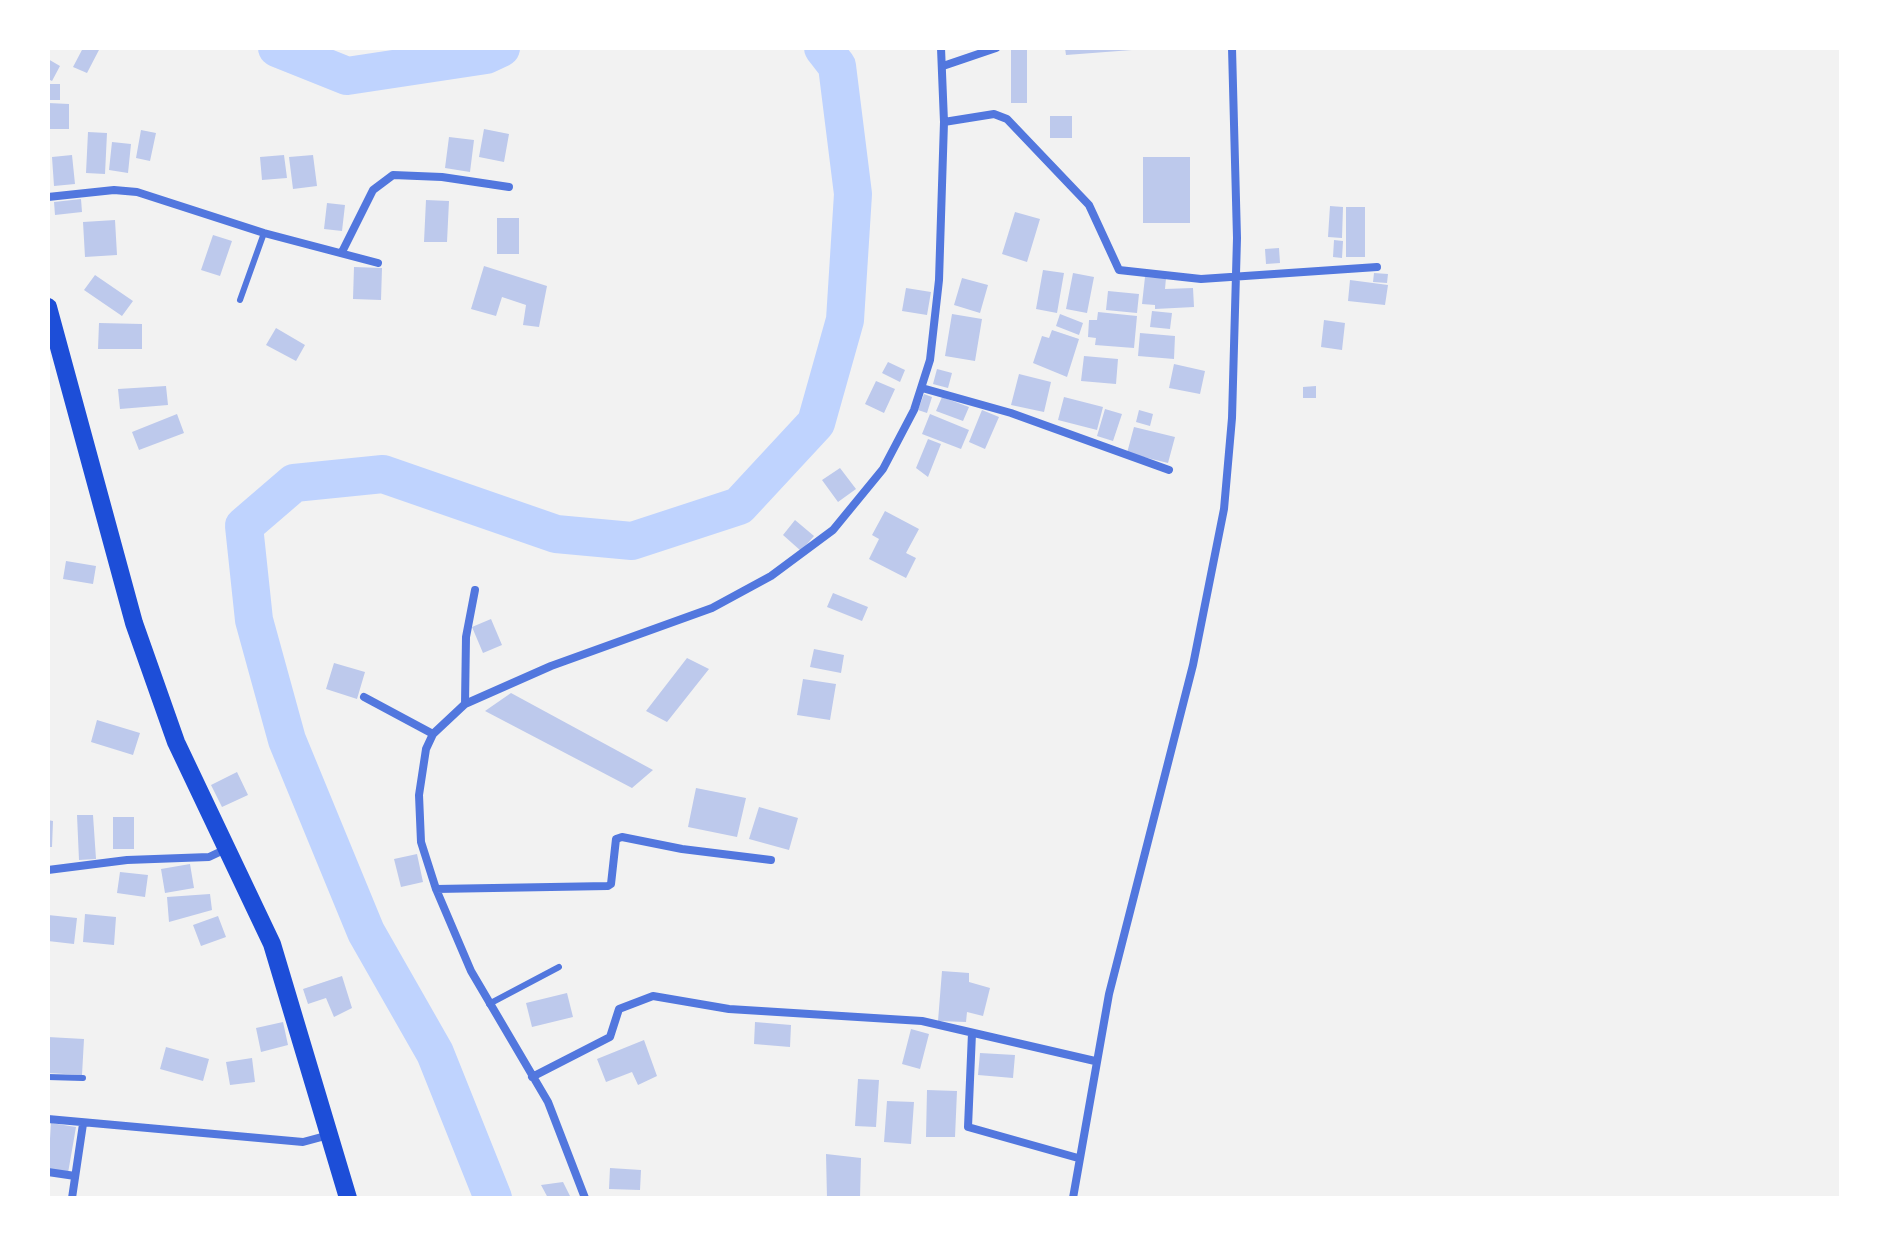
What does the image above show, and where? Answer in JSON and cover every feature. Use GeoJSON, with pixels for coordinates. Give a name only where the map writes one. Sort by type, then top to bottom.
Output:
{"type":"FeatureCollection","features":[{"type":"Feature","properties":{"kind":"main road"},"geometry":{"type":"LineString","coordinates":[[48,307],[134,623],[176,742],[272,944],[348,1198]]}},
{"type":"Feature","properties":{"kind":"street"},"geometry":{"type":"LineString","coordinates":[[585,1198],[554,1116],[489,1004],[460,948],[436,889],[421,842],[421,772],[433,734],[465,704],[551,666],[712,608],[804,553],[833,530],[883,469],[922,388],[930,360],[939,280],[944,122],[941,48]]}},
{"type":"Feature","properties":{"kind":"street"},"geometry":{"type":"LineString","coordinates":[[943,66],[996,48]]}},
{"type":"Feature","properties":{"kind":"street"},"geometry":{"type":"LineString","coordinates":[[1073,1198],[1095,1061],[1190,680],[1224,509],[1232,418],[1236,275],[1232,48]]}},
{"type":"Feature","properties":{"kind":"street"},"geometry":{"type":"LineString","coordinates":[[944,122],[994,114],[1007,119],[1089,205],[1119,270],[1201,279],[1377,267]]}},
{"type":"Feature","properties":{"kind":"street"},"geometry":{"type":"LineString","coordinates":[[342,252],[373,190],[393,175],[442,177],[509,187]]}},
{"type":"Feature","properties":{"kind":"street"},"geometry":{"type":"LineString","coordinates":[[48,197],[114,190],[137,192],[264,233],[378,263]]}},
{"type":"Feature","properties":{"kind":"street"},"geometry":{"type":"LineString","coordinates":[[922,388],[1011,413],[1169,470]]}},
{"type":"Feature","properties":{"kind":"street"},"geometry":{"type":"LineString","coordinates":[[465,704],[466,637],[475,590]]}},
{"type":"Feature","properties":{"kind":"street"},"geometry":{"type":"LineString","coordinates":[[364,697],[433,734]]}},
{"type":"Feature","properties":{"kind":"street"},"geometry":{"type":"LineString","coordinates":[[436,889],[506,885],[608,886],[616,857],[616,839],[622,837],[682,849],[771,860]]}},
{"type":"Feature","properties":{"kind":"street"},"geometry":{"type":"LineString","coordinates":[[48,870],[127,860],[209,857],[227,849]]}},
{"type":"Feature","properties":{"kind":"street"},"geometry":{"type":"LineString","coordinates":[[532,1077],[610,1037],[619,1009],[653,996],[729,1009],[922,1021],[1095,1061]]}},
{"type":"Feature","properties":{"kind":"street"},"geometry":{"type":"LineString","coordinates":[[972,1033],[968,1127],[1078,1158]]}},
{"type":"Feature","properties":{"kind":"street"},"geometry":{"type":"LineString","coordinates":[[48,1119],[303,1142],[330,1135]]}},
{"type":"Feature","properties":{"kind":"street"},"geometry":{"type":"LineString","coordinates":[[72,1198],[83,1124]]}},
{"type":"Feature","properties":{"kind":"street"},"geometry":{"type":"LineString","coordinates":[[48,1172],[75,1176]]}},
{"type":"Feature","properties":{"kind":"lane"},"geometry":{"type":"LineString","coordinates":[[240,300],[264,233]]}},
{"type":"Feature","properties":{"kind":"lane"},"geometry":{"type":"LineString","coordinates":[[489,1004],[559,967]]}},
{"type":"Feature","properties":{"kind":"lane"},"geometry":{"type":"LineString","coordinates":[[48,1077],[83,1078]]}},
{"type":"Feature","properties":{"kind":"building"},"geometry":{"type":"Polygon","coordinates":[[[83,48],[100,48],[87,73],[73,67],[83,48]]]}},
{"type":"Feature","properties":{"kind":"building"},"geometry":{"type":"Polygon","coordinates":[[[1065,48],[1132,48],[1132,50],[1066,55],[1065,48]]]}},
{"type":"Feature","properties":{"kind":"building"},"geometry":{"type":"Polygon","coordinates":[[[1011,49],[1027,49],[1027,103],[1011,103],[1011,49]]]}},
{"type":"Feature","properties":{"kind":"building"},"geometry":{"type":"Polygon","coordinates":[[[48,59],[60,66],[52,81],[48,79],[48,59]]]}},
{"type":"Feature","properties":{"kind":"building"},"geometry":{"type":"Polygon","coordinates":[[[48,84],[60,84],[60,100],[48,100],[48,84]]]}},
{"type":"Feature","properties":{"kind":"building"},"geometry":{"type":"Polygon","coordinates":[[[48,103],[69,104],[69,129],[48,129],[48,103]]]}},
{"type":"Feature","properties":{"kind":"building"},"geometry":{"type":"Polygon","coordinates":[[[1050,116],[1072,116],[1072,138],[1050,138],[1050,116]]]}},
{"type":"Feature","properties":{"kind":"building"},"geometry":{"type":"Polygon","coordinates":[[[484,129],[509,134],[504,162],[479,157],[484,129]]]}},
{"type":"Feature","properties":{"kind":"building"},"geometry":{"type":"Polygon","coordinates":[[[141,130],[156,133],[150,161],[136,158],[141,130]]]}},
{"type":"Feature","properties":{"kind":"building"},"geometry":{"type":"Polygon","coordinates":[[[88,132],[107,133],[105,174],[86,173],[88,132]]]}},
{"type":"Feature","properties":{"kind":"building"},"geometry":{"type":"Polygon","coordinates":[[[449,137],[474,140],[470,172],[445,168],[449,137]]]}},
{"type":"Feature","properties":{"kind":"building"},"geometry":{"type":"Polygon","coordinates":[[[112,142],[131,144],[128,173],[109,170],[112,142]]]}},
{"type":"Feature","properties":{"kind":"building"},"geometry":{"type":"Polygon","coordinates":[[[72,155],[75,184],[54,186],[52,157],[72,155]]]}},
{"type":"Feature","properties":{"kind":"building"},"geometry":{"type":"Polygon","coordinates":[[[284,155],[287,178],[262,180],[260,157],[284,155]]]}},
{"type":"Feature","properties":{"kind":"building"},"geometry":{"type":"Polygon","coordinates":[[[313,155],[317,186],[293,189],[289,157],[313,155]]]}},
{"type":"Feature","properties":{"kind":"building"},"geometry":{"type":"Polygon","coordinates":[[[1143,157],[1190,157],[1190,223],[1143,223],[1143,157]]]}},
{"type":"Feature","properties":{"kind":"building"},"geometry":{"type":"Polygon","coordinates":[[[81,199],[82,212],[55,215],[54,202],[81,199]]]}},
{"type":"Feature","properties":{"kind":"building"},"geometry":{"type":"Polygon","coordinates":[[[426,200],[449,201],[447,242],[424,242],[426,200]]]}},
{"type":"Feature","properties":{"kind":"building"},"geometry":{"type":"Polygon","coordinates":[[[327,203],[345,205],[342,231],[324,229],[327,203]]]}},
{"type":"Feature","properties":{"kind":"building"},"geometry":{"type":"Polygon","coordinates":[[[1330,206],[1343,207],[1342,238],[1328,237],[1330,206]]]}},
{"type":"Feature","properties":{"kind":"building"},"geometry":{"type":"Polygon","coordinates":[[[1346,207],[1365,207],[1365,257],[1346,257],[1346,207]]]}},
{"type":"Feature","properties":{"kind":"building"},"geometry":{"type":"Polygon","coordinates":[[[1015,212],[1040,219],[1027,262],[1002,254],[1015,212]]]}},
{"type":"Feature","properties":{"kind":"building"},"geometry":{"type":"Polygon","coordinates":[[[497,218],[519,218],[519,254],[497,254],[497,218]]]}},
{"type":"Feature","properties":{"kind":"building"},"geometry":{"type":"Polygon","coordinates":[[[115,220],[117,255],[85,257],[83,222],[115,220]]]}},
{"type":"Feature","properties":{"kind":"building"},"geometry":{"type":"Polygon","coordinates":[[[213,235],[232,241],[220,276],[201,270],[213,235]]]}},
{"type":"Feature","properties":{"kind":"building"},"geometry":{"type":"Polygon","coordinates":[[[1334,240],[1343,241],[1342,258],[1333,257],[1334,240]]]}},
{"type":"Feature","properties":{"kind":"building"},"geometry":{"type":"Polygon","coordinates":[[[1279,248],[1280,263],[1266,264],[1265,249],[1279,248]]]}},
{"type":"Feature","properties":{"kind":"building"},"geometry":{"type":"Polygon","coordinates":[[[484,266],[547,286],[539,327],[523,325],[526,305],[502,297],[496,316],[471,309],[484,266]]]}},
{"type":"Feature","properties":{"kind":"building"},"geometry":{"type":"Polygon","coordinates":[[[354,267],[382,268],[381,300],[353,299],[354,267]]]}},
{"type":"Feature","properties":{"kind":"building"},"geometry":{"type":"Polygon","coordinates":[[[1043,270],[1064,273],[1057,313],[1036,309],[1043,270]]]}},
{"type":"Feature","properties":{"kind":"building"},"geometry":{"type":"Polygon","coordinates":[[[1073,273],[1094,277],[1087,313],[1066,309],[1073,273]]]}},
{"type":"Feature","properties":{"kind":"building"},"geometry":{"type":"Polygon","coordinates":[[[1374,273],[1388,274],[1387,283],[1373,282],[1374,273]]]}},
{"type":"Feature","properties":{"kind":"building"},"geometry":{"type":"Polygon","coordinates":[[[95,275],[133,301],[122,316],[84,290],[95,275]]]}},
{"type":"Feature","properties":{"kind":"building"},"geometry":{"type":"Polygon","coordinates":[[[1145,277],[1166,278],[1165,289],[1193,288],[1194,307],[1155,309],[1155,305],[1142,304],[1145,277]]]}},
{"type":"Feature","properties":{"kind":"building"},"geometry":{"type":"Polygon","coordinates":[[[962,278],[988,285],[980,313],[954,305],[962,278]]]}},
{"type":"Feature","properties":{"kind":"building"},"geometry":{"type":"Polygon","coordinates":[[[1350,280],[1388,285],[1385,305],[1348,301],[1350,280]]]}},
{"type":"Feature","properties":{"kind":"building"},"geometry":{"type":"Polygon","coordinates":[[[906,288],[931,292],[927,315],[902,311],[906,288]]]}},
{"type":"Feature","properties":{"kind":"building"},"geometry":{"type":"Polygon","coordinates":[[[1108,291],[1139,294],[1137,313],[1106,310],[1108,291]]]}},
{"type":"Feature","properties":{"kind":"building"},"geometry":{"type":"Polygon","coordinates":[[[1152,311],[1172,313],[1170,329],[1150,327],[1152,311]]]}},
{"type":"Feature","properties":{"kind":"building"},"geometry":{"type":"Polygon","coordinates":[[[1098,312],[1137,316],[1134,348],[1095,345],[1096,338],[1088,337],[1089,320],[1097,320],[1098,312]]]}},
{"type":"Feature","properties":{"kind":"building"},"geometry":{"type":"Polygon","coordinates":[[[952,314],[982,319],[975,361],[945,356],[952,314]]]}},
{"type":"Feature","properties":{"kind":"building"},"geometry":{"type":"Polygon","coordinates":[[[1060,314],[1083,323],[1079,335],[1056,326],[1060,314]]]}},
{"type":"Feature","properties":{"kind":"building"},"geometry":{"type":"Polygon","coordinates":[[[1324,320],[1345,323],[1342,350],[1321,347],[1324,320]]]}},
{"type":"Feature","properties":{"kind":"building"},"geometry":{"type":"Polygon","coordinates":[[[99,323],[142,324],[142,349],[98,349],[99,323]]]}},
{"type":"Feature","properties":{"kind":"building"},"geometry":{"type":"Polygon","coordinates":[[[276,328],[305,345],[296,361],[266,345],[276,328]]]}},
{"type":"Feature","properties":{"kind":"building"},"geometry":{"type":"Polygon","coordinates":[[[1052,330],[1079,339],[1067,377],[1033,363],[1042,336],[1049,338],[1052,330]]]}},
{"type":"Feature","properties":{"kind":"building"},"geometry":{"type":"Polygon","coordinates":[[[1140,333],[1175,336],[1174,359],[1138,356],[1140,333]]]}},
{"type":"Feature","properties":{"kind":"building"},"geometry":{"type":"Polygon","coordinates":[[[1084,356],[1118,359],[1116,384],[1081,381],[1084,356]]]}},
{"type":"Feature","properties":{"kind":"building"},"geometry":{"type":"Polygon","coordinates":[[[888,362],[905,370],[900,382],[882,373],[888,362]]]}},
{"type":"Feature","properties":{"kind":"building"},"geometry":{"type":"Polygon","coordinates":[[[1174,364],[1205,371],[1200,394],[1169,388],[1174,364]]]}},
{"type":"Feature","properties":{"kind":"building"},"geometry":{"type":"Polygon","coordinates":[[[937,369],[952,373],[948,388],[933,384],[937,369]]]}},
{"type":"Feature","properties":{"kind":"building"},"geometry":{"type":"Polygon","coordinates":[[[1019,374],[1051,382],[1044,412],[1011,405],[1019,374]]]}},
{"type":"Feature","properties":{"kind":"building"},"geometry":{"type":"Polygon","coordinates":[[[876,381],[895,389],[884,413],[865,404],[876,381]]]}},
{"type":"Feature","properties":{"kind":"building"},"geometry":{"type":"Polygon","coordinates":[[[166,386],[168,405],[120,409],[118,389],[166,386]]]}},
{"type":"Feature","properties":{"kind":"building"},"geometry":{"type":"Polygon","coordinates":[[[1316,386],[1316,398],[1303,398],[1303,387],[1316,386]]]}},
{"type":"Feature","properties":{"kind":"building"},"geometry":{"type":"Polygon","coordinates":[[[924,394],[932,397],[927,413],[918,410],[924,394]]]}},
{"type":"Feature","properties":{"kind":"building"},"geometry":{"type":"Polygon","coordinates":[[[942,397],[969,407],[963,421],[936,411],[942,397]]]}},
{"type":"Feature","properties":{"kind":"building"},"geometry":{"type":"Polygon","coordinates":[[[1064,397],[1103,407],[1097,430],[1058,420],[1064,397]]]}},
{"type":"Feature","properties":{"kind":"building"},"geometry":{"type":"Polygon","coordinates":[[[1105,409],[1122,414],[1113,441],[1097,436],[1105,409]]]}},
{"type":"Feature","properties":{"kind":"building"},"geometry":{"type":"Polygon","coordinates":[[[982,410],[999,417],[985,449],[969,442],[982,410]]]}},
{"type":"Feature","properties":{"kind":"building"},"geometry":{"type":"Polygon","coordinates":[[[1139,410],[1153,414],[1150,426],[1136,422],[1139,410]]]}},
{"type":"Feature","properties":{"kind":"building"},"geometry":{"type":"Polygon","coordinates":[[[177,414],[184,433],[139,450],[132,432],[177,414]]]}},
{"type":"Feature","properties":{"kind":"building"},"geometry":{"type":"Polygon","coordinates":[[[930,414],[969,430],[961,449],[922,434],[930,414]]]}},
{"type":"Feature","properties":{"kind":"building"},"geometry":{"type":"Polygon","coordinates":[[[1134,427],[1175,437],[1168,463],[1127,453],[1134,427]]]}},
{"type":"Feature","properties":{"kind":"building"},"geometry":{"type":"Polygon","coordinates":[[[928,439],[941,444],[928,477],[916,468],[928,439]]]}},
{"type":"Feature","properties":{"kind":"building"},"geometry":{"type":"Polygon","coordinates":[[[840,468],[856,489],[838,502],[822,480],[840,468]]]}},
{"type":"Feature","properties":{"kind":"building"},"geometry":{"type":"Polygon","coordinates":[[[885,511],[919,529],[906,553],[916,558],[906,578],[869,559],[879,539],[872,535],[885,511]]]}},
{"type":"Feature","properties":{"kind":"building"},"geometry":{"type":"Polygon","coordinates":[[[795,520],[814,536],[801,551],[783,535],[795,520]]]}},
{"type":"Feature","properties":{"kind":"building"},"geometry":{"type":"Polygon","coordinates":[[[66,561],[96,566],[93,584],[63,579],[66,561]]]}},
{"type":"Feature","properties":{"kind":"building"},"geometry":{"type":"Polygon","coordinates":[[[833,593],[868,607],[862,621],[827,607],[833,593]]]}},
{"type":"Feature","properties":{"kind":"building"},"geometry":{"type":"Polygon","coordinates":[[[491,619],[502,645],[483,653],[472,627],[491,619]]]}},
{"type":"Feature","properties":{"kind":"building"},"geometry":{"type":"Polygon","coordinates":[[[814,649],[844,655],[841,673],[810,667],[814,649]]]}},
{"type":"Feature","properties":{"kind":"building"},"geometry":{"type":"Polygon","coordinates":[[[687,658],[709,669],[667,722],[646,711],[687,658]]]}},
{"type":"Feature","properties":{"kind":"building"},"geometry":{"type":"Polygon","coordinates":[[[334,663],[365,672],[357,699],[326,689],[334,663]]]}},
{"type":"Feature","properties":{"kind":"building"},"geometry":{"type":"Polygon","coordinates":[[[803,679],[836,684],[830,720],[797,715],[803,679]]]}},
{"type":"Feature","properties":{"kind":"building"},"geometry":{"type":"Polygon","coordinates":[[[511,693],[653,770],[632,788],[485,711],[511,693]]]}},
{"type":"Feature","properties":{"kind":"building"},"geometry":{"type":"Polygon","coordinates":[[[97,720],[140,733],[133,755],[91,742],[97,720]]]}},
{"type":"Feature","properties":{"kind":"building"},"geometry":{"type":"Polygon","coordinates":[[[237,772],[248,795],[222,807],[211,785],[237,772]]]}},
{"type":"Feature","properties":{"kind":"building"},"geometry":{"type":"Polygon","coordinates":[[[696,788],[746,798],[737,837],[688,827],[696,788]]]}},
{"type":"Feature","properties":{"kind":"building"},"geometry":{"type":"Polygon","coordinates":[[[759,807],[798,818],[789,850],[749,839],[759,807]]]}},
{"type":"Feature","properties":{"kind":"building"},"geometry":{"type":"Polygon","coordinates":[[[77,815],[93,815],[96,859],[79,860],[77,815]]]}},
{"type":"Feature","properties":{"kind":"building"},"geometry":{"type":"Polygon","coordinates":[[[113,817],[134,817],[134,849],[113,849],[113,817]]]}},
{"type":"Feature","properties":{"kind":"building"},"geometry":{"type":"Polygon","coordinates":[[[48,820],[53,821],[52,847],[48,847],[48,820]]]}},
{"type":"Feature","properties":{"kind":"building"},"geometry":{"type":"Polygon","coordinates":[[[417,854],[423,882],[401,887],[394,859],[417,854]]]}},
{"type":"Feature","properties":{"kind":"building"},"geometry":{"type":"Polygon","coordinates":[[[190,864],[194,888],[165,893],[161,869],[190,864]]]}},
{"type":"Feature","properties":{"kind":"building"},"geometry":{"type":"Polygon","coordinates":[[[120,872],[148,875],[145,897],[117,893],[120,872]]]}},
{"type":"Feature","properties":{"kind":"building"},"geometry":{"type":"Polygon","coordinates":[[[210,894],[212,910],[169,922],[167,897],[210,894]]]}},
{"type":"Feature","properties":{"kind":"building"},"geometry":{"type":"Polygon","coordinates":[[[85,914],[116,917],[114,945],[83,942],[85,914]]]}},
{"type":"Feature","properties":{"kind":"building"},"geometry":{"type":"Polygon","coordinates":[[[48,915],[77,918],[74,944],[48,941],[48,915]]]}},
{"type":"Feature","properties":{"kind":"building"},"geometry":{"type":"Polygon","coordinates":[[[218,916],[226,937],[201,946],[193,925],[218,916]]]}},
{"type":"Feature","properties":{"kind":"building"},"geometry":{"type":"Polygon","coordinates":[[[942,971],[969,973],[969,982],[990,988],[983,1016],[967,1012],[966,1022],[938,1021],[942,971]]]}},
{"type":"Feature","properties":{"kind":"building"},"geometry":{"type":"Polygon","coordinates":[[[342,976],[352,1008],[334,1017],[326,998],[308,1004],[303,989],[342,976]]]}},
{"type":"Feature","properties":{"kind":"building"},"geometry":{"type":"Polygon","coordinates":[[[567,993],[573,1017],[532,1027],[526,1003],[567,993]]]}},
{"type":"Feature","properties":{"kind":"building"},"geometry":{"type":"Polygon","coordinates":[[[283,1022],[288,1045],[261,1052],[256,1028],[283,1022]]]}},
{"type":"Feature","properties":{"kind":"building"},"geometry":{"type":"Polygon","coordinates":[[[755,1022],[791,1025],[790,1047],[754,1044],[755,1022]]]}},
{"type":"Feature","properties":{"kind":"building"},"geometry":{"type":"Polygon","coordinates":[[[911,1029],[929,1034],[920,1069],[902,1064],[911,1029]]]}},
{"type":"Feature","properties":{"kind":"building"},"geometry":{"type":"Polygon","coordinates":[[[48,1037],[84,1039],[82,1075],[48,1073],[48,1037]]]}},
{"type":"Feature","properties":{"kind":"building"},"geometry":{"type":"Polygon","coordinates":[[[644,1040],[657,1076],[638,1085],[632,1072],[606,1082],[597,1059],[644,1040]]]}},
{"type":"Feature","properties":{"kind":"building"},"geometry":{"type":"Polygon","coordinates":[[[166,1047],[209,1059],[203,1081],[160,1069],[166,1047]]]}},
{"type":"Feature","properties":{"kind":"building"},"geometry":{"type":"Polygon","coordinates":[[[980,1053],[1015,1055],[1013,1078],[978,1075],[980,1053]]]}},
{"type":"Feature","properties":{"kind":"building"},"geometry":{"type":"Polygon","coordinates":[[[252,1058],[255,1082],[230,1085],[226,1062],[252,1058]]]}},
{"type":"Feature","properties":{"kind":"building"},"geometry":{"type":"Polygon","coordinates":[[[858,1079],[879,1080],[876,1127],[855,1126],[858,1079]]]}},
{"type":"Feature","properties":{"kind":"building"},"geometry":{"type":"Polygon","coordinates":[[[927,1090],[957,1091],[955,1137],[926,1137],[927,1090]]]}},
{"type":"Feature","properties":{"kind":"building"},"geometry":{"type":"Polygon","coordinates":[[[887,1101],[914,1102],[911,1144],[884,1142],[887,1101]]]}},
{"type":"Feature","properties":{"kind":"building"},"geometry":{"type":"Polygon","coordinates":[[[51,1123],[76,1127],[68,1173],[48,1170],[51,1123]]]}},
{"type":"Feature","properties":{"kind":"building"},"geometry":{"type":"Polygon","coordinates":[[[826,1154],[861,1158],[860,1198],[827,1198],[826,1154]]]}},
{"type":"Feature","properties":{"kind":"building"},"geometry":{"type":"Polygon","coordinates":[[[610,1168],[641,1170],[640,1190],[609,1189],[610,1168]]]}},
{"type":"Feature","properties":{"kind":"building"},"geometry":{"type":"Polygon","coordinates":[[[563,1182],[571,1198],[548,1198],[541,1185],[563,1182]]]}},
{"type":"Feature","properties":{"kind":"waterway"},"geometry":{"type":"LineString","coordinates":[[277,48],[347,76],[486,55],[501,48]]}},
{"type":"Feature","properties":{"kind":"waterway"},"geometry":{"type":"LineString","coordinates":[[493,1198],[435,1053],[366,932],[287,740],[254,620],[244,526],[294,483],[383,474],[556,534],[632,541],[739,506],[816,423],[845,320],[853,194],[837,66],[823,48]]}}]}
